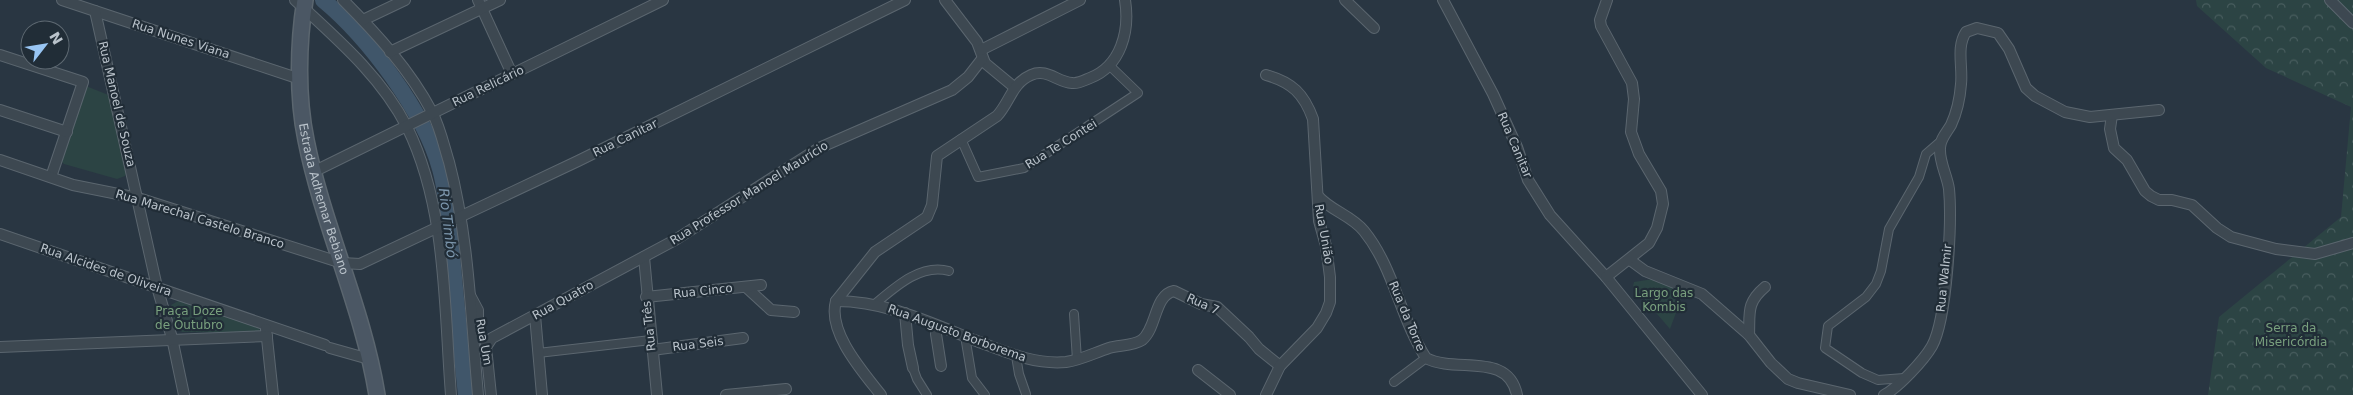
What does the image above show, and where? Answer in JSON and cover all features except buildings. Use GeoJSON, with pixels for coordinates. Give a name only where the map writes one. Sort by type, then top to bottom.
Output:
{"type":"FeatureCollection","features":[{"type":"Feature","properties":{"kind":"main road","name":"Estrada Adhemar Bebiano"},"geometry":{"type":"LineString","coordinates":[[302,2],[301,106],[313,172],[370,359],[376,395]]}},
{"type":"Feature","properties":{"kind":"street","name":"Rua Nunes Viana"},"geometry":{"type":"LineString","coordinates":[[62,0],[300,79]]}},
{"type":"Feature","properties":{"kind":"street"},"geometry":{"type":"LineString","coordinates":[[343,0],[363,20],[412,79],[446,151],[469,291],[478,395]]}},
{"type":"Feature","properties":{"kind":"street"},"geometry":{"type":"LineString","coordinates":[[363,20],[405,0]]}},
{"type":"Feature","properties":{"kind":"street"},"geometry":{"type":"LineString","coordinates":[[390,52],[480,4],[500,0]]}},
{"type":"Feature","properties":{"kind":"street","name":"Rua Relicário"},"geometry":{"type":"LineString","coordinates":[[313,172],[663,0]]}},
{"type":"Feature","properties":{"kind":"street","name":"Rua Canitar"},"geometry":{"type":"LineString","coordinates":[[342,263],[370,261],[905,0]]}},
{"type":"Feature","properties":{"kind":"street"},"geometry":{"type":"LineString","coordinates":[[945,0],[977,42],[981,54],[1014,87]]}},
{"type":"Feature","properties":{"kind":"street","name":"Rua Professor Manoel Maurício"},"geometry":{"type":"LineString","coordinates":[[644,257],[729,206],[819,148],[952,90],[968,77],[981,54],[1080,0]]}},
{"type":"Feature","properties":{"kind":"street"},"geometry":{"type":"LineString","coordinates":[[881,395],[844,343],[836,321],[834,307],[836,301],[875,252],[926,217],[932,205],[935,161],[940,153],[997,116],[1004,108],[1014,87],[1032,75],[1040,73],[1072,83],[1082,82],[1110,66],[1116,60],[1127,19],[1125,0]]}},
{"type":"Feature","properties":{"kind":"street"},"geometry":{"type":"LineString","coordinates":[[1345,0],[1374,28]]}},
{"type":"Feature","properties":{"kind":"street","name":"Rua Canitar"},"geometry":{"type":"LineString","coordinates":[[1443,0],[1493,94],[1517,147],[1528,180],[1550,215],[1606,277],[1702,395]]}},
{"type":"Feature","properties":{"kind":"street"},"geometry":{"type":"LineString","coordinates":[[1606,277],[1644,250],[1657,228],[1662,198],[1630,132],[1634,99],[1632,83],[1601,26],[1602,11],[1607,0]]}},
{"type":"Feature","properties":{"kind":"street"},"geometry":{"type":"LineString","coordinates":[[2330,0],[2353,23]]}},
{"type":"Feature","properties":{"kind":"street"},"geometry":{"type":"LineString","coordinates":[[302,2],[368,71],[409,125],[440,228],[452,395]]}},
{"type":"Feature","properties":{"kind":"street"},"geometry":{"type":"LineString","coordinates":[[480,4],[512,74]]}},
{"type":"Feature","properties":{"kind":"street","name":"Rua Manoel de Souza"},"geometry":{"type":"LineString","coordinates":[[96,11],[157,287],[172,338],[184,395]]}},
{"type":"Feature","properties":{"kind":"street"},"geometry":{"type":"LineString","coordinates":[[1904,378],[1878,380],[1862,373],[1824,348],[1828,326],[1866,297],[1876,284],[1881,271],[1889,229],[1919,177],[1926,154],[1941,141],[1952,123],[1958,106],[1962,81],[1961,41],[1966,32],[1973,28],[1993,31],[2002,38],[2017,64],[2026,88],[2035,96],[2075,115],[2112,116],[2159,110]]}},
{"type":"Feature","properties":{"kind":"street"},"geometry":{"type":"LineString","coordinates":[[0,55],[83,82],[51,177]]}},
{"type":"Feature","properties":{"kind":"street","name":"Rua Te Contei"},"geometry":{"type":"LineString","coordinates":[[960,140],[978,177],[1024,168],[1138,93],[1110,66]]}},
{"type":"Feature","properties":{"kind":"street","name":"Rua União"},"geometry":{"type":"LineString","coordinates":[[1266,75],[1283,81],[1297,89],[1310,111],[1314,127],[1319,221],[1330,269],[1330,302],[1326,313],[1317,328],[1280,366],[1266,395]]}},
{"type":"Feature","properties":{"kind":"street"},"geometry":{"type":"LineString","coordinates":[[0,110],[67,132]]}},
{"type":"Feature","properties":{"kind":"street"},"geometry":{"type":"LineString","coordinates":[[2112,116],[2110,129],[2114,148],[2127,160],[2145,191],[2151,196],[2159,200],[2172,200],[2192,205],[2217,228],[2232,236],[2276,249],[2315,254],[2353,243]]}},
{"type":"Feature","properties":{"kind":"street","name":"Rua Walmir"},"geometry":{"type":"LineString","coordinates":[[1884,395],[1904,378],[1932,346],[1944,291],[1948,258],[1949,198],[1947,178],[1940,158],[1941,141]]}},
{"type":"Feature","properties":{"kind":"street","name":"Rua Marechal Castelo Branco"},"geometry":{"type":"LineString","coordinates":[[0,160],[73,185],[138,198],[342,263]]}},
{"type":"Feature","properties":{"kind":"street","name":"Rua da Torre"},"geometry":{"type":"LineString","coordinates":[[1318,196],[1325,204],[1354,221],[1370,240],[1387,268],[1426,358],[1442,363],[1500,370],[1513,382],[1517,395]]}},
{"type":"Feature","properties":{"kind":"street","name":"Rua Alcides de Oliveira"},"geometry":{"type":"LineString","coordinates":[[0,234],[370,359]]}},
{"type":"Feature","properties":{"kind":"street","name":"Rua Três"},"geometry":{"type":"LineString","coordinates":[[644,257],[646,297],[657,395]]}},
{"type":"Feature","properties":{"kind":"street","name":"Rua Quatro"},"geometry":{"type":"LineString","coordinates":[[486,347],[492,338],[644,257]]}},
{"type":"Feature","properties":{"kind":"street"},"geometry":{"type":"LineString","coordinates":[[1630,260],[1645,271],[1702,294],[1749,335],[1771,363],[1788,378],[1798,383],[1850,395]]}},
{"type":"Feature","properties":{"kind":"street"},"geometry":{"type":"LineString","coordinates":[[875,304],[914,274],[929,270],[948,271]]}},
{"type":"Feature","properties":{"kind":"street","name":"Rua Cinco"},"geometry":{"type":"LineString","coordinates":[[646,297],[761,284]]}},
{"type":"Feature","properties":{"kind":"street"},"geometry":{"type":"LineString","coordinates":[[746,287],[771,310],[794,312]]}},
{"type":"Feature","properties":{"kind":"street"},"geometry":{"type":"LineString","coordinates":[[1749,335],[1750,305],[1753,298],[1765,287]]}},
{"type":"Feature","properties":{"kind":"street","name":"Rua Um"},"geometry":{"type":"LineString","coordinates":[[469,291],[479,310],[479,325],[486,347],[491,395]]}},
{"type":"Feature","properties":{"kind":"street","name":"Rua 7"},"geometry":{"type":"LineString","coordinates":[[1135,343],[1141,340],[1150,330],[1164,297],[1174,291],[1201,304],[1217,307],[1249,337],[1256,347],[1280,366]]}},
{"type":"Feature","properties":{"kind":"street","name":"Rua Augusto Borborema"},"geometry":{"type":"LineString","coordinates":[[836,301],[875,304],[905,313],[1016,356],[1041,362],[1077,360],[1110,348],[1135,343]]}},
{"type":"Feature","properties":{"kind":"street"},"geometry":{"type":"LineString","coordinates":[[905,313],[908,345],[917,380],[927,395]]}},
{"type":"Feature","properties":{"kind":"street"},"geometry":{"type":"LineString","coordinates":[[1074,314],[1077,360]]}},
{"type":"Feature","properties":{"kind":"street"},"geometry":{"type":"LineString","coordinates":[[535,315],[542,395]]}},
{"type":"Feature","properties":{"kind":"street"},"geometry":{"type":"LineString","coordinates":[[266,324],[273,395]]}},
{"type":"Feature","properties":{"kind":"street"},"geometry":{"type":"LineString","coordinates":[[938,326],[937,339],[941,366]]}},
{"type":"Feature","properties":{"kind":"street"},"geometry":{"type":"LineString","coordinates":[[0,347],[172,338],[267,336]]}},
{"type":"Feature","properties":{"kind":"street"},"geometry":{"type":"LineString","coordinates":[[965,336],[972,378],[985,395]]}},
{"type":"Feature","properties":{"kind":"street","name":"Rua Seis"},"geometry":{"type":"LineString","coordinates":[[652,345],[743,338]]}},
{"type":"Feature","properties":{"kind":"street"},"geometry":{"type":"LineString","coordinates":[[538,353],[652,345]]}},
{"type":"Feature","properties":{"kind":"street"},"geometry":{"type":"LineString","coordinates":[[1016,356],[1019,374],[1026,394]]}},
{"type":"Feature","properties":{"kind":"street"},"geometry":{"type":"LineString","coordinates":[[1394,382],[1426,358]]}},
{"type":"Feature","properties":{"kind":"street"},"geometry":{"type":"LineString","coordinates":[[1198,370],[1230,395]]}},
{"type":"Feature","properties":{"kind":"street"},"geometry":{"type":"LineString","coordinates":[[726,395],[786,389]]}},
{"type":"Feature","properties":{"kind":"green space","name":"Serra da Misericórdia"},"geometry":{"type":"Polygon","coordinates":[[[2196,0],[2353,0],[2353,395],[2208,395],[2219,317],[2341,217],[2351,107],[2266,68],[2197,6],[2196,0]]]}},
{"type":"Feature","properties":{"kind":"green space"},"geometry":{"type":"Polygon","coordinates":[[[86,86],[111,96],[127,172],[125,176],[117,179],[64,164],[61,161],[86,86]]]}},
{"type":"Feature","properties":{"kind":"green space","name":"Largo das Kombis"},"geometry":{"type":"Polygon","coordinates":[[[1653,279],[1684,291],[1670,329],[1633,286],[1634,282],[1653,279]]]}},
{"type":"Feature","properties":{"kind":"green space","name":"Praça Doze de Outubro"},"geometry":{"type":"Polygon","coordinates":[[[180,300],[258,327],[260,330],[258,333],[182,332],[174,323],[171,305],[180,300]]]}},
{"type":"Feature","properties":{"kind":"waterway","name":"Rio Timbó"},"geometry":{"type":"LineString","coordinates":[[323,0],[358,34],[393,77],[422,124],[433,147],[447,201],[466,395]]}}]}
